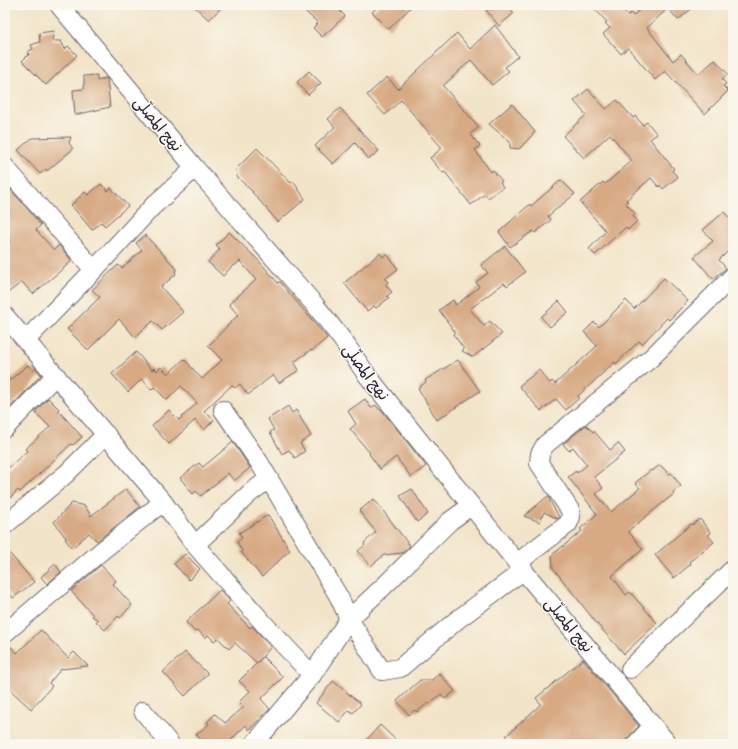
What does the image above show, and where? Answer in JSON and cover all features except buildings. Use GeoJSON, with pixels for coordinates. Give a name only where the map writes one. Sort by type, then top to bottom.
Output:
{"type":"FeatureCollection","features":[{"type":"Feature","properties":{"kind":"street","name":"نهج المصلّى"},"geometry":{"type":"LineString","coordinates":[[59,5],[195,168],[315,305],[341,338],[366,375],[471,506],[668,744]]}},
{"type":"Feature","properties":{"kind":"street"},"geometry":{"type":"LineString","coordinates":[[5,167],[94,270]]}},
{"type":"Feature","properties":{"kind":"street"},"geometry":{"type":"LineString","coordinates":[[26,340],[94,270],[153,206],[195,168]]}},
{"type":"Feature","properties":{"kind":"street"},"geometry":{"type":"LineString","coordinates":[[223,410],[259,462],[333,586],[349,619],[382,671],[400,668],[521,567],[568,524],[571,517],[570,510],[539,463],[540,454],[545,445],[651,358],[733,276]]}},
{"type":"Feature","properties":{"kind":"street"},"geometry":{"type":"LineString","coordinates":[[5,316],[163,502],[195,545],[266,626],[312,675]]}},
{"type":"Feature","properties":{"kind":"street"},"geometry":{"type":"LineString","coordinates":[[5,428],[56,375]]}},
{"type":"Feature","properties":{"kind":"street"},"geometry":{"type":"LineString","coordinates":[[5,525],[66,474],[106,434]]}},
{"type":"Feature","properties":{"kind":"street"},"geometry":{"type":"LineString","coordinates":[[195,545],[250,493],[269,479]]}},
{"type":"Feature","properties":{"kind":"street"},"geometry":{"type":"LineString","coordinates":[[5,632],[163,502]]}},
{"type":"Feature","properties":{"kind":"street"},"geometry":{"type":"LineString","coordinates":[[254,744],[312,675],[349,619],[450,521],[471,506]]}},
{"type":"Feature","properties":{"kind":"street"},"geometry":{"type":"LineString","coordinates":[[630,669],[733,569]]}},
{"type":"Feature","properties":{"kind":"street"},"geometry":{"type":"LineString","coordinates":[[143,711],[170,744]]}},
{"type":"Feature","properties":{"kind":"street"},"geometry":{"type":"LineString","coordinates":[[636,744],[653,726]]}}]}
